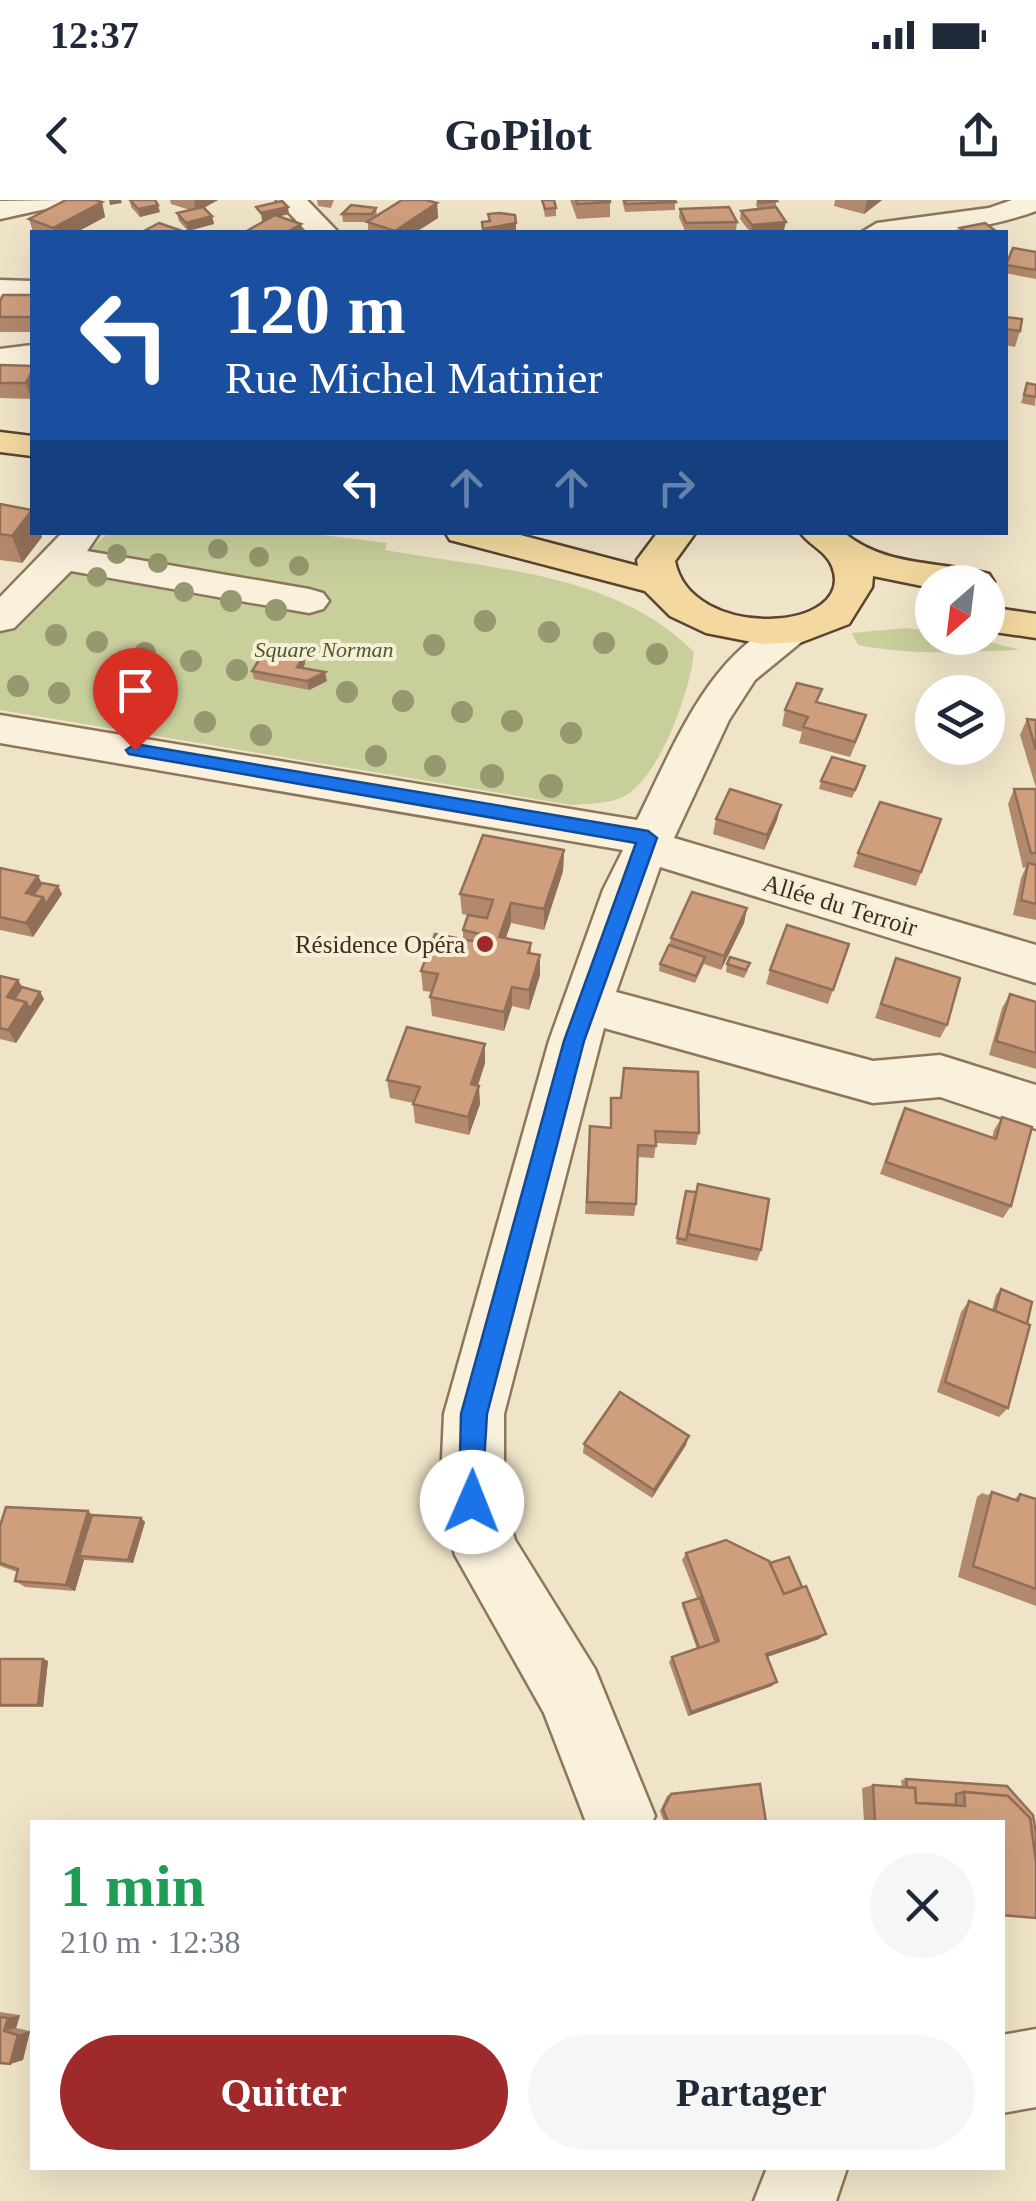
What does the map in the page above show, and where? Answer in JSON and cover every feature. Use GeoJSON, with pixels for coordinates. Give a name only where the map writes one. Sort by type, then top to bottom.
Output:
{"type":"FeatureCollection","features":[{"type":"Feature","properties":{"kind":"main road"},"geometry":{"type":"LineString","coordinates":[[0,442],[30,446]]}},
{"type":"Feature","properties":{"kind":"main road"},"geometry":{"type":"LineString","coordinates":[[0,472],[30,476]]}},
{"type":"Feature","properties":{"kind":"main road"},"geometry":{"type":"LineString","coordinates":[[475,535],[660,583]]}},
{"type":"Feature","properties":{"kind":"main road"},"geometry":{"type":"LineString","coordinates":[[676,535],[658,556],[660,583],[676,603],[713,624],[754,632],[905,611]]}},
{"type":"Feature","properties":{"kind":"main road"},"geometry":{"type":"LineString","coordinates":[[832,544],[915,574]]}},
{"type":"Feature","properties":{"kind":"main road"},"geometry":{"type":"LineString","coordinates":[[814,622],[846,602],[854,587],[832,544]]}},
{"type":"Feature","properties":{"kind":"street"},"geometry":{"type":"LineString","coordinates":[[0,210],[48,200]]}},
{"type":"Feature","properties":{"kind":"street"},"geometry":{"type":"LineString","coordinates":[[291,200],[322,230]]}},
{"type":"Feature","properties":{"kind":"street"},"geometry":{"type":"LineString","coordinates":[[900,230],[1022,209]]}},
{"type":"Feature","properties":{"kind":"street"},"geometry":{"type":"LineString","coordinates":[[0,288],[30,290]]}},
{"type":"Feature","properties":{"kind":"street"},"geometry":{"type":"LineString","coordinates":[[0,359],[30,355]]}},
{"type":"Feature","properties":{"kind":"street"},"geometry":{"type":"LineString","coordinates":[[0,619],[73,545],[309,601]]}},
{"type":"Feature","properties":{"kind":"street"},"geometry":{"type":"LineString","coordinates":[[619,1816],[571,1693],[487,1555],[472,1502],[474,1414],[587,1004],[646,842],[709,718],[741,671],[814,622]]}},
{"type":"Feature","properties":{"kind":"street"},"geometry":{"type":"LineString","coordinates":[[709,718],[713,624]]}},
{"type":"Feature","properties":{"kind":"street","name":"Allée du Terroir"},"geometry":{"type":"LineString","coordinates":[[0,728],[646,842],[1036,964]]}},
{"type":"Feature","properties":{"kind":"street"},"geometry":{"type":"LineString","coordinates":[[587,1004],[873,1082],[940,1076],[1036,1106]]}},
{"type":"Feature","properties":{"kind":"street"},"geometry":{"type":"LineString","coordinates":[[1005,2073],[1036,2068]]}},
{"type":"Feature","properties":{"kind":"street"},"geometry":{"type":"LineString","coordinates":[[796,2201],[806,2170]]}},
{"type":"Feature","properties":{"kind":"green space","name":"Square Norman"},"geometry":{"type":"Polygon","coordinates":[[[106,535],[322,535],[387,543],[385,550],[549,578],[589,590],[662,625],[694,652],[679,712],[646,776],[618,799],[571,805],[0,710],[0,631],[106,535]]]}},
{"type":"Feature","properties":{"kind":"green space"},"geometry":{"type":"Polygon","coordinates":[[[915,629],[915,651],[858,645],[852,633],[915,629]]]}},
{"type":"Feature","properties":{"kind":"building"},"geometry":{"type":"Polygon","coordinates":[[[66,200],[102,202],[53,228],[29,219],[66,200]]]}},
{"type":"Feature","properties":{"kind":"building"},"geometry":{"type":"Polygon","coordinates":[[[130,200],[155,200],[158,205],[138,209],[130,200]]]}},
{"type":"Feature","properties":{"kind":"building"},"geometry":{"type":"Polygon","coordinates":[[[402,200],[437,203],[396,230],[367,222],[402,200]]]}},
{"type":"Feature","properties":{"kind":"building"},"geometry":{"type":"Polygon","coordinates":[[[542,200],[554,200],[556,208],[545,209],[542,200]]]}},
{"type":"Feature","properties":{"kind":"building"},"geometry":{"type":"Polygon","coordinates":[[[576,200],[610,200],[610,202],[577,204],[576,200]]]}},
{"type":"Feature","properties":{"kind":"building"},"geometry":{"type":"Polygon","coordinates":[[[624,200],[675,200],[676,202],[626,204],[624,200]]]}},
{"type":"Feature","properties":{"kind":"building"},"geometry":{"type":"Polygon","coordinates":[[[282,201],[288,207],[261,213],[256,207],[282,201]]]}},
{"type":"Feature","properties":{"kind":"building"},"geometry":{"type":"Polygon","coordinates":[[[351,205],[376,208],[372,214],[342,214],[351,205]]]}},
{"type":"Feature","properties":{"kind":"building"},"geometry":{"type":"Polygon","coordinates":[[[203,207],[212,216],[186,223],[177,213],[203,207]]]}},
{"type":"Feature","properties":{"kind":"building"},"geometry":{"type":"Polygon","coordinates":[[[729,207],[737,222],[686,223],[680,209],[729,207]]]}},
{"type":"Feature","properties":{"kind":"building"},"geometry":{"type":"Polygon","coordinates":[[[776,207],[786,222],[752,225],[741,211],[776,207]]]}},
{"type":"Feature","properties":{"kind":"building"},"geometry":{"type":"Polygon","coordinates":[[[488,214],[515,215],[516,223],[483,229],[482,222],[490,221],[488,214]]]}},
{"type":"Feature","properties":{"kind":"building"},"geometry":{"type":"Polygon","coordinates":[[[275,215],[301,224],[290,230],[249,230],[275,215]]]}},
{"type":"Feature","properties":{"kind":"building"},"geometry":{"type":"Polygon","coordinates":[[[159,223],[179,230],[146,230],[159,223]]]}},
{"type":"Feature","properties":{"kind":"building"},"geometry":{"type":"Polygon","coordinates":[[[985,223],[994,230],[963,230],[960,228],[985,223]]]}},
{"type":"Feature","properties":{"kind":"building"},"geometry":{"type":"Polygon","coordinates":[[[1013,248],[1036,252],[1036,270],[1008,265],[1013,248]]]}},
{"type":"Feature","properties":{"kind":"building"},"geometry":{"type":"Polygon","coordinates":[[[3,295],[30,295],[30,317],[0,317],[3,295]]]}},
{"type":"Feature","properties":{"kind":"building"},"geometry":{"type":"Polygon","coordinates":[[[1008,317],[1022,319],[1020,331],[1008,329],[1008,317]]]}},
{"type":"Feature","properties":{"kind":"building"},"geometry":{"type":"Polygon","coordinates":[[[0,365],[30,366],[26,383],[0,383],[0,365]]]}},
{"type":"Feature","properties":{"kind":"building"},"geometry":{"type":"Polygon","coordinates":[[[1027,383],[1036,385],[1036,397],[1024,395],[1027,383]]]}},
{"type":"Feature","properties":{"kind":"building"},"geometry":{"type":"Polygon","coordinates":[[[0,504],[30,510],[12,536],[0,534],[0,504]]]}},
{"type":"Feature","properties":{"kind":"building"},"geometry":{"type":"Polygon","coordinates":[[[266,649],[304,656],[297,667],[325,672],[307,681],[252,671],[266,649]]]}},
{"type":"Feature","properties":{"kind":"building"},"geometry":{"type":"Polygon","coordinates":[[[797,683],[822,689],[816,702],[866,715],[855,742],[803,727],[808,717],[785,710],[797,683]]]}},
{"type":"Feature","properties":{"kind":"building"},"geometry":{"type":"Polygon","coordinates":[[[1027,719],[1036,720],[1036,750],[1027,719]]]}},
{"type":"Feature","properties":{"kind":"building"},"geometry":{"type":"Polygon","coordinates":[[[832,757],[865,766],[855,790],[821,781],[832,757]]]}},
{"type":"Feature","properties":{"kind":"building"},"geometry":{"type":"Polygon","coordinates":[[[730,789],[781,805],[767,835],[716,819],[730,789]]]}},
{"type":"Feature","properties":{"kind":"building"},"geometry":{"type":"Polygon","coordinates":[[[1014,789],[1036,789],[1036,853],[1031,853],[1014,789]]]}},
{"type":"Feature","properties":{"kind":"building"},"geometry":{"type":"Polygon","coordinates":[[[880,802],[941,819],[921,872],[858,853],[880,802]]]}},
{"type":"Feature","properties":{"kind":"building","name":"Résidence Opéra"},"geometry":{"type":"Polygon","coordinates":[[[483,835],[564,850],[544,909],[511,903],[499,937],[531,943],[528,953],[540,955],[529,990],[512,987],[504,1012],[430,997],[438,974],[421,971],[435,934],[478,942],[480,934],[463,930],[468,915],[487,918],[493,900],[460,894],[483,835]]]}},
{"type":"Feature","properties":{"kind":"building"},"geometry":{"type":"Polygon","coordinates":[[[1028,863],[1036,865],[1036,904],[1021,900],[1028,863]]]}},
{"type":"Feature","properties":{"kind":"building"},"geometry":{"type":"Polygon","coordinates":[[[0,868],[38,876],[26,893],[43,897],[26,923],[0,917],[0,868]]]}},
{"type":"Feature","properties":{"kind":"building"},"geometry":{"type":"Polygon","coordinates":[[[42,883],[58,886],[46,904],[43,897],[33,895],[42,883]]]}},
{"type":"Feature","properties":{"kind":"building"},"geometry":{"type":"Polygon","coordinates":[[[692,892],[747,908],[724,956],[671,938],[692,892]]]}},
{"type":"Feature","properties":{"kind":"building"},"geometry":{"type":"Polygon","coordinates":[[[787,925],[849,944],[833,990],[770,970],[787,925]]]}},
{"type":"Feature","properties":{"kind":"building"},"geometry":{"type":"Polygon","coordinates":[[[669,945],[705,957],[696,976],[660,964],[669,945]]]}},
{"type":"Feature","properties":{"kind":"building"},"geometry":{"type":"Polygon","coordinates":[[[730,957],[750,963],[746,970],[727,964],[730,957]]]}},
{"type":"Feature","properties":{"kind":"building"},"geometry":{"type":"Polygon","coordinates":[[[896,958],[960,978],[947,1025],[881,1004],[896,958]]]}},
{"type":"Feature","properties":{"kind":"building"},"geometry":{"type":"Polygon","coordinates":[[[0,976],[18,980],[7,997],[26,1002],[8,1030],[0,1028],[0,976]]]}},
{"type":"Feature","properties":{"kind":"building"},"geometry":{"type":"Polygon","coordinates":[[[22,987],[40,992],[30,1009],[26,1002],[14,999],[22,987]]]}},
{"type":"Feature","properties":{"kind":"building"},"geometry":{"type":"Polygon","coordinates":[[[1010,994],[1036,1002],[1036,1053],[996,1041],[1010,994]]]}},
{"type":"Feature","properties":{"kind":"building"},"geometry":{"type":"Polygon","coordinates":[[[407,1027],[485,1044],[471,1084],[479,1086],[468,1117],[413,1104],[420,1087],[387,1080],[407,1027]]]}},
{"type":"Feature","properties":{"kind":"building"},"geometry":{"type":"Polygon","coordinates":[[[624,1068],[698,1072],[699,1133],[655,1131],[656,1146],[638,1145],[636,1204],[587,1202],[590,1126],[611,1128],[611,1098],[621,1098],[624,1068]]]}},
{"type":"Feature","properties":{"kind":"building"},"geometry":{"type":"Polygon","coordinates":[[[905,1108],[996,1139],[1002,1117],[1032,1127],[1011,1206],[886,1162],[905,1108]]]}},
{"type":"Feature","properties":{"kind":"building"},"geometry":{"type":"Polygon","coordinates":[[[698,1184],[769,1199],[761,1250],[688,1234],[698,1184]]]}},
{"type":"Feature","properties":{"kind":"building"},"geometry":{"type":"Polygon","coordinates":[[[686,1191],[696,1192],[686,1240],[677,1238],[686,1191]]]}},
{"type":"Feature","properties":{"kind":"building"},"geometry":{"type":"Polygon","coordinates":[[[1001,1289],[1032,1302],[1027,1324],[995,1311],[1001,1289]]]}},
{"type":"Feature","properties":{"kind":"building"},"geometry":{"type":"Polygon","coordinates":[[[969,1301],[1030,1325],[1008,1408],[945,1382],[969,1301]]]}},
{"type":"Feature","properties":{"kind":"building"},"geometry":{"type":"Polygon","coordinates":[[[620,1392],[689,1436],[654,1490],[584,1444],[620,1392]]]}},
{"type":"Feature","properties":{"kind":"building"},"geometry":{"type":"Polygon","coordinates":[[[992,1492],[1018,1501],[1020,1494],[1036,1499],[1036,1589],[973,1566],[992,1492]]]}},
{"type":"Feature","properties":{"kind":"building"},"geometry":{"type":"Polygon","coordinates":[[[6,1507],[88,1511],[66,1585],[15,1581],[18,1569],[0,1563],[0,1526],[6,1507]]]}},
{"type":"Feature","properties":{"kind":"building"},"geometry":{"type":"Polygon","coordinates":[[[92,1515],[141,1518],[128,1560],[79,1556],[92,1515]]]}},
{"type":"Feature","properties":{"kind":"building"},"geometry":{"type":"Polygon","coordinates":[[[726,1540],[769,1561],[784,1594],[806,1586],[826,1634],[766,1654],[777,1682],[691,1712],[672,1657],[719,1641],[686,1553],[726,1540]]]}},
{"type":"Feature","properties":{"kind":"building"},"geometry":{"type":"Polygon","coordinates":[[[789,1557],[802,1587],[784,1594],[770,1563],[789,1557]]]}},
{"type":"Feature","properties":{"kind":"building"},"geometry":{"type":"Polygon","coordinates":[[[700,1598],[716,1642],[699,1648],[683,1603],[700,1598]]]}},
{"type":"Feature","properties":{"kind":"building"},"geometry":{"type":"Polygon","coordinates":[[[0,1659],[43,1659],[38,1705],[0,1705],[0,1659]]]}},
{"type":"Feature","properties":{"kind":"building"},"geometry":{"type":"Polygon","coordinates":[[[906,1779],[1007,1786],[1033,1815],[1036,1862],[1030,1818],[1008,1796],[964,1792],[956,1794],[956,1805],[916,1803],[915,1788],[907,1788],[906,1779]]]}},
{"type":"Feature","properties":{"kind":"building"},"geometry":{"type":"Polygon","coordinates":[[[760,1784],[766,1820],[667,1820],[663,1809],[671,1794],[760,1784]]]}},
{"type":"Feature","properties":{"kind":"building"},"geometry":{"type":"Polygon","coordinates":[[[873,1785],[915,1788],[916,1803],[965,1806],[964,1792],[1008,1796],[1030,1818],[1036,1862],[1036,1918],[1005,1915],[1005,1820],[875,1820],[873,1785]]]}},
{"type":"Feature","properties":{"kind":"building"},"geometry":{"type":"Polygon","coordinates":[[[0,2017],[8,2018],[4,2031],[18,2035],[10,2064],[0,2063],[0,2017]]]}},
{"type":"Feature","properties":{"kind":"place","name":"Résidence Opéra"},"geometry":{"type":"Point","coordinates":[485,944]}},
{"type":"Feature","properties":{"kind":"route"},"geometry":{"type":"LineString","coordinates":[[135,750],[648,838],[574,1041],[534,1202],[474,1414],[472,1502]]}}]}
